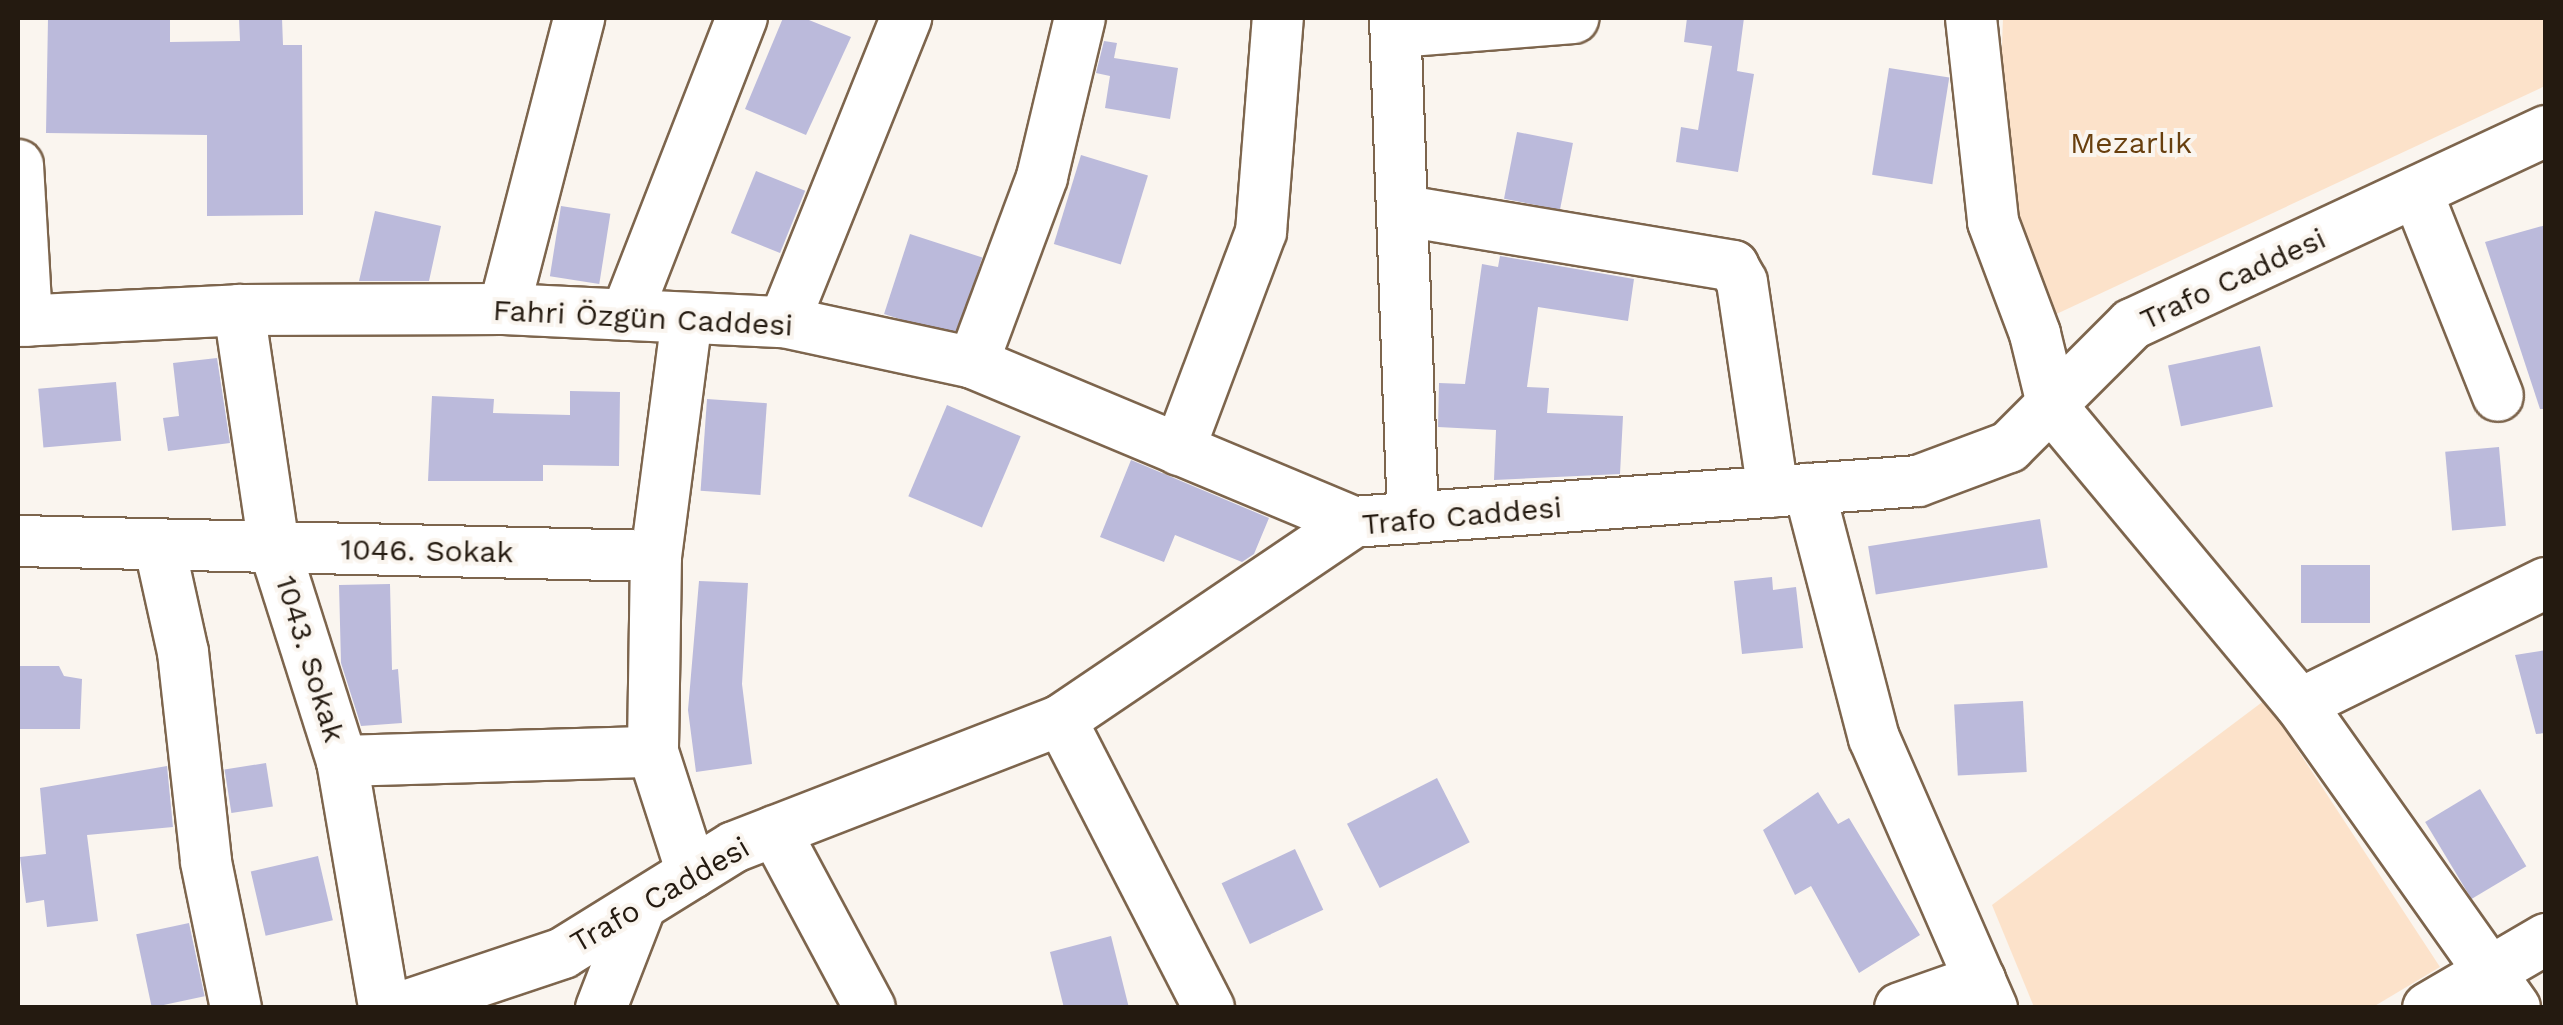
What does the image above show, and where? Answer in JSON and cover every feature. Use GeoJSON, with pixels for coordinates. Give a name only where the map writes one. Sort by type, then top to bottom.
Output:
{"type":"FeatureCollection","features":[{"type":"Feature","properties":{"kind":"street"},"geometry":{"type":"LineString","coordinates":[[504,310],[578,18]]}},
{"type":"Feature","properties":{"kind":"street"},"geometry":{"type":"LineString","coordinates":[[626,315],[742,18]]}},
{"type":"Feature","properties":{"kind":"street"},"geometry":{"type":"LineString","coordinates":[[784,322],[906,18]]}},
{"type":"Feature","properties":{"kind":"street"},"geometry":{"type":"LineString","coordinates":[[973,364],[1042,176],[1080,18]]}},
{"type":"Feature","properties":{"kind":"street"},"geometry":{"type":"LineString","coordinates":[[1179,450],[1262,232],[1278,18]]}},
{"type":"Feature","properties":{"kind":"street"},"geometry":{"type":"LineString","coordinates":[[1413,518],[1405,212],[1395,25],[1573,18]]}},
{"type":"Feature","properties":{"kind":"street"},"geometry":{"type":"LineString","coordinates":[[1966,19],[1993,222],[2035,334],[2053,408],[2300,704],[2503,989]]}},
{"type":"Feature","properties":{"kind":"street","name":"Trafo Caddesi"},"geometry":{"type":"LineString","coordinates":[[399,1008],[562,953],[692,873],[775,831],[1061,720],[1353,522],[1918,481],[2009,447],[2053,408],[2132,324],[2418,194],[2546,131]]}},
{"type":"Feature","properties":{"kind":"street"},"geometry":{"type":"LineString","coordinates":[[18,165],[22,321]]}},
{"type":"Feature","properties":{"kind":"street"},"geometry":{"type":"LineString","coordinates":[[2418,194],[2498,396]]}},
{"type":"Feature","properties":{"kind":"street"},"geometry":{"type":"LineString","coordinates":[[1405,212],[1732,266],[1742,282],[1791,490],[1874,738],[1986,994],[1900,1008]]}},
{"type":"Feature","properties":{"kind":"street","name":"Fahri Özgün Caddesi"},"geometry":{"type":"LineString","coordinates":[[22,321],[238,310],[504,310],[784,322],[973,364],[1353,522]]}},
{"type":"Feature","properties":{"kind":"street","name":"1043. Sokak"},"geometry":{"type":"LineString","coordinates":[[238,310],[274,547],[342,762],[384,1008]]}},
{"type":"Feature","properties":{"kind":"street"},"geometry":{"type":"LineString","coordinates":[[686,318],[656,556],[654,752],[692,873]]}},
{"type":"Feature","properties":{"kind":"street","name":"1046. Sokak"},"geometry":{"type":"LineString","coordinates":[[18,541],[656,556]]}},
{"type":"Feature","properties":{"kind":"street"},"geometry":{"type":"LineString","coordinates":[[159,544],[183,652],[206,862],[236,1008]]}},
{"type":"Feature","properties":{"kind":"street"},"geometry":{"type":"LineString","coordinates":[[2300,704],[2546,583]]}},
{"type":"Feature","properties":{"kind":"street"},"geometry":{"type":"LineString","coordinates":[[1061,720],[1209,1008]]}},
{"type":"Feature","properties":{"kind":"street"},"geometry":{"type":"LineString","coordinates":[[342,762],[654,752]]}},
{"type":"Feature","properties":{"kind":"street"},"geometry":{"type":"LineString","coordinates":[[775,831],[870,1008]]}},
{"type":"Feature","properties":{"kind":"street"},"geometry":{"type":"LineString","coordinates":[[601,1008],[642,905]]}},
{"type":"Feature","properties":{"kind":"street"},"geometry":{"type":"LineString","coordinates":[[2428,1008],[2503,989],[2546,939]]}},
{"type":"Feature","properties":{"kind":"green space","name":"Mezarlık"},"geometry":{"type":"Polygon","coordinates":[[[2003,18],[2545,18],[2545,86],[2050,317],[2012,201],[2000,102],[2003,18]]]}},
{"type":"Feature","properties":{"kind":"green space"},"geometry":{"type":"Polygon","coordinates":[[[2265,700],[2440,967],[2373,1007],[2034,1007],[1992,905],[2265,700]]]}},
{"type":"Feature","properties":{"kind":"building"},"geometry":{"type":"Polygon","coordinates":[[[48,18],[170,18],[170,42],[240,41],[239,18],[282,18],[283,45],[302,45],[303,215],[207,216],[207,135],[46,133],[48,18]]]}},
{"type":"Feature","properties":{"kind":"building"},"geometry":{"type":"Polygon","coordinates":[[[783,18],[804,18],[851,37],[806,135],[745,109],[783,18]]]}},
{"type":"Feature","properties":{"kind":"building"},"geometry":{"type":"Polygon","coordinates":[[[1687,18],[1744,18],[1737,71],[1754,74],[1738,172],[1676,162],[1681,127],[1698,130],[1712,46],[1684,42],[1687,18]]]}},
{"type":"Feature","properties":{"kind":"building"},"geometry":{"type":"Polygon","coordinates":[[[1104,41],[1117,43],[1114,58],[1178,68],[1170,119],[1105,108],[1110,76],[1096,73],[1104,41]]]}},
{"type":"Feature","properties":{"kind":"building"},"geometry":{"type":"Polygon","coordinates":[[[1889,68],[1949,78],[1932,184],[1872,175],[1889,68]]]}},
{"type":"Feature","properties":{"kind":"building"},"geometry":{"type":"Polygon","coordinates":[[[1517,132],[1573,143],[1560,210],[1504,199],[1517,132]]]}},
{"type":"Feature","properties":{"kind":"building"},"geometry":{"type":"Polygon","coordinates":[[[1081,155],[1148,175],[1121,264],[1054,244],[1081,155]]]}},
{"type":"Feature","properties":{"kind":"building"},"geometry":{"type":"Polygon","coordinates":[[[756,171],[805,191],[780,253],[731,233],[756,171]]]}},
{"type":"Feature","properties":{"kind":"building"},"geometry":{"type":"Polygon","coordinates":[[[561,206],[610,214],[599,284],[550,276],[561,206]]]}},
{"type":"Feature","properties":{"kind":"building"},"geometry":{"type":"Polygon","coordinates":[[[375,211],[441,226],[429,281],[359,281],[375,211]]]}},
{"type":"Feature","properties":{"kind":"building"},"geometry":{"type":"Polygon","coordinates":[[[2546,225],[2546,409],[2540,409],[2485,242],[2546,225]]]}},
{"type":"Feature","properties":{"kind":"building"},"geometry":{"type":"Polygon","coordinates":[[[910,234],[982,257],[956,337],[884,314],[910,234]]]}},
{"type":"Feature","properties":{"kind":"building"},"geometry":{"type":"Polygon","coordinates":[[[1500,256],[1634,279],[1628,321],[1538,307],[1527,387],[1549,388],[1547,413],[1623,416],[1620,474],[1494,480],[1496,430],[1438,427],[1439,383],[1465,384],[1482,264],[1498,267],[1500,256]]]}},
{"type":"Feature","properties":{"kind":"building"},"geometry":{"type":"Polygon","coordinates":[[[2260,346],[2273,407],[2181,426],[2168,366],[2260,346]]]}},
{"type":"Feature","properties":{"kind":"building"},"geometry":{"type":"Polygon","coordinates":[[[217,358],[230,443],[168,451],[163,418],[179,416],[173,363],[217,358]]]}},
{"type":"Feature","properties":{"kind":"building"},"geometry":{"type":"Polygon","coordinates":[[[116,382],[121,441],[43,448],[38,389],[116,382]]]}},
{"type":"Feature","properties":{"kind":"building"},"geometry":{"type":"Polygon","coordinates":[[[570,391],[620,392],[619,466],[543,465],[543,481],[428,481],[432,396],[494,399],[493,413],[570,415],[570,391]]]}},
{"type":"Feature","properties":{"kind":"building"},"geometry":{"type":"Polygon","coordinates":[[[707,399],[767,403],[760,495],[701,491],[707,399]]]}},
{"type":"Feature","properties":{"kind":"building"},"geometry":{"type":"Polygon","coordinates":[[[947,405],[1021,436],[982,527],[908,496],[947,405]]]}},
{"type":"Feature","properties":{"kind":"building"},"geometry":{"type":"Polygon","coordinates":[[[2499,447],[2506,526],[2452,530],[2445,452],[2499,447]]]}},
{"type":"Feature","properties":{"kind":"building"},"geometry":{"type":"Polygon","coordinates":[[[1131,460],[1269,518],[1254,554],[1242,562],[1175,535],[1164,562],[1100,537],[1131,460]]]}},
{"type":"Feature","properties":{"kind":"building"},"geometry":{"type":"Polygon","coordinates":[[[2040,519],[2048,567],[1876,595],[1868,546],[2040,519]]]}},
{"type":"Feature","properties":{"kind":"building"},"geometry":{"type":"Polygon","coordinates":[[[2301,565],[2370,565],[2370,623],[2301,623],[2301,565]]]}},
{"type":"Feature","properties":{"kind":"building"},"geometry":{"type":"Polygon","coordinates":[[[1772,577],[1773,590],[1796,587],[1803,648],[1742,654],[1734,581],[1772,577]]]}},
{"type":"Feature","properties":{"kind":"building"},"geometry":{"type":"Polygon","coordinates":[[[699,581],[748,583],[742,684],[752,764],[696,772],[688,710],[699,581]]]}},
{"type":"Feature","properties":{"kind":"building"},"geometry":{"type":"Polygon","coordinates":[[[390,584],[392,670],[398,669],[402,723],[361,726],[341,663],[339,585],[390,584]]]}},
{"type":"Feature","properties":{"kind":"building"},"geometry":{"type":"Polygon","coordinates":[[[2546,650],[2546,733],[2536,734],[2515,655],[2546,650]]]}},
{"type":"Feature","properties":{"kind":"building"},"geometry":{"type":"Polygon","coordinates":[[[19,666],[59,666],[64,676],[82,679],[80,729],[19,729],[19,666]]]}},
{"type":"Feature","properties":{"kind":"building"},"geometry":{"type":"Polygon","coordinates":[[[2023,701],[2027,772],[1958,776],[1954,705],[2023,701]]]}},
{"type":"Feature","properties":{"kind":"building"},"geometry":{"type":"Polygon","coordinates":[[[266,763],[273,806],[231,813],[225,770],[266,763]]]}},
{"type":"Feature","properties":{"kind":"building"},"geometry":{"type":"Polygon","coordinates":[[[167,766],[173,827],[87,835],[98,921],[47,927],[44,900],[26,903],[20,857],[46,854],[40,788],[167,766]]]}},
{"type":"Feature","properties":{"kind":"building"},"geometry":{"type":"Polygon","coordinates":[[[1437,778],[1470,842],[1380,888],[1347,824],[1437,778]]]}},
{"type":"Feature","properties":{"kind":"building"},"geometry":{"type":"Polygon","coordinates":[[[2480,789],[2526,866],[2471,899],[2425,822],[2480,789]]]}},
{"type":"Feature","properties":{"kind":"building"},"geometry":{"type":"Polygon","coordinates":[[[1818,792],[1838,824],[1849,818],[1920,935],[1859,973],[1811,886],[1795,895],[1763,830],[1818,792]]]}},
{"type":"Feature","properties":{"kind":"building"},"geometry":{"type":"Polygon","coordinates":[[[1295,849],[1323,910],[1250,944],[1222,883],[1295,849]]]}},
{"type":"Feature","properties":{"kind":"building"},"geometry":{"type":"Polygon","coordinates":[[[318,856],[333,920],[266,936],[251,872],[318,856]]]}},
{"type":"Feature","properties":{"kind":"building"},"geometry":{"type":"Polygon","coordinates":[[[189,923],[205,996],[152,1008],[136,934],[189,923]]]}},
{"type":"Feature","properties":{"kind":"building"},"geometry":{"type":"Polygon","coordinates":[[[1111,936],[1129,1008],[1064,1008],[1050,952],[1111,936]]]}}]}
